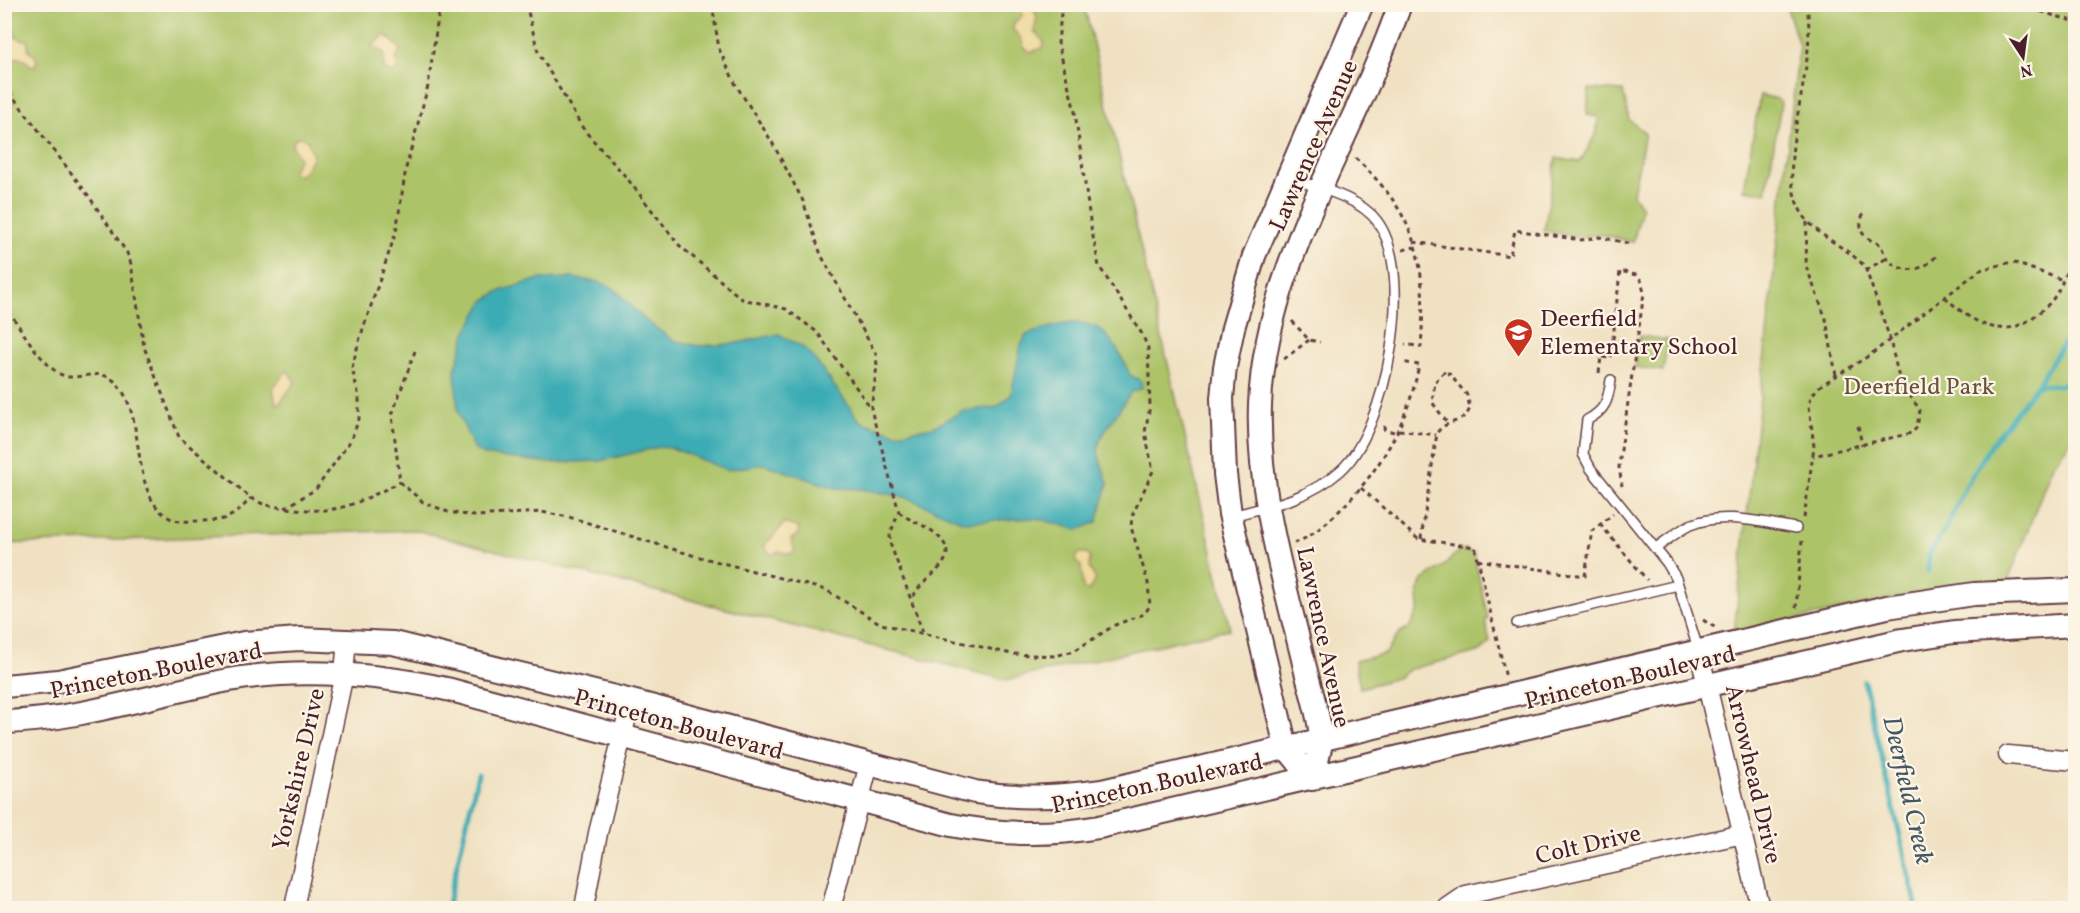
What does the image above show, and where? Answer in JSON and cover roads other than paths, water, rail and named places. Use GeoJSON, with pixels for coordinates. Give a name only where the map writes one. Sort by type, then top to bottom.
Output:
{"type":"FeatureCollection","features":[{"type":"Feature","properties":{"kind":"street","name":"Lawrence Avenue"},"geometry":{"type":"LineString","coordinates":[[1312,778],[1286,747],[1231,516],[1223,436],[1225,367],[1247,277],[1362,4]]}},
{"type":"Feature","properties":{"kind":"street","name":"Lawrence Avenue"},"geometry":{"type":"LineString","coordinates":[[1312,778],[1321,739],[1269,507],[1260,444],[1260,404],[1269,330],[1294,253],[1379,63],[1400,4]]}},
{"type":"Feature","properties":{"kind":"street","name":"Princeton Boulevard"},"geometry":{"type":"LineString","coordinates":[[4,686],[58,681],[244,643],[347,639],[393,643],[439,652],[631,701],[975,792],[1026,798],[1058,797],[1102,790],[1887,607],[1974,594],[2076,590]]}},
{"type":"Feature","properties":{"kind":"street","name":"Princeton Boulevard"},"geometry":{"type":"LineString","coordinates":[[4,722],[88,712],[230,680],[271,674],[344,674],[412,682],[451,690],[977,830],[1041,834],[1099,827],[1902,640],[1962,631],[2076,625]]}},
{"type":"Feature","properties":{"kind":"street","name":"Yorkshire Drive"},"geometry":{"type":"LineString","coordinates":[[294,909],[344,674],[347,639]]}},
{"type":"Feature","properties":{"kind":"street","name":"Arrowhead Drive"},"geometry":{"type":"LineString","coordinates":[[1699,651],[1760,909]]}},
{"type":"Feature","properties":{"kind":"street"},"geometry":{"type":"LineString","coordinates":[[584,909],[598,833],[631,701]]}},
{"type":"Feature","properties":{"kind":"street"},"geometry":{"type":"LineString","coordinates":[[2008,755],[2076,761]]}},
{"type":"Feature","properties":{"kind":"street"},"geometry":{"type":"LineString","coordinates":[[832,905],[869,764]]}},
{"type":"Feature","properties":{"kind":"street","name":"Colt Drive"},"geometry":{"type":"LineString","coordinates":[[1447,908],[1466,896],[1743,834]]}},
{"type":"Feature","properties":{"kind":"lane"},"geometry":{"type":"LineString","coordinates":[[1231,516],[1301,497],[1340,471],[1357,453],[1371,428],[1384,388],[1394,311],[1394,284],[1385,238],[1378,223],[1365,208],[1288,177]]}},
{"type":"Feature","properties":{"kind":"lane"},"geometry":{"type":"LineString","coordinates":[[1611,380],[1607,404],[1599,414],[1587,420],[1583,454],[1591,470],[1667,563],[1678,585],[1699,651]]}},
{"type":"Feature","properties":{"kind":"lane"},"geometry":{"type":"LineString","coordinates":[[1656,548],[1690,525],[1705,520],[1727,518],[1801,529]]}},
{"type":"Feature","properties":{"kind":"lane"},"geometry":{"type":"LineString","coordinates":[[1517,623],[1678,585]]}},
{"type":"Feature","properties":{"kind":"water"},"geometry":{"type":"Polygon","coordinates":[[[571,278],[599,282],[613,288],[645,320],[673,340],[699,346],[732,344],[779,334],[804,348],[813,357],[860,421],[896,433],[933,427],[963,411],[997,407],[1011,395],[1021,345],[1026,335],[1063,324],[1090,325],[1101,331],[1121,355],[1130,375],[1141,381],[1142,388],[1131,392],[1100,439],[1098,453],[1108,484],[1097,522],[1078,530],[1036,518],[964,522],[905,497],[861,489],[835,488],[763,464],[727,470],[672,448],[659,447],[600,461],[550,463],[483,455],[474,449],[458,412],[455,371],[466,333],[484,301],[498,292],[539,279],[571,278]]]}},
{"type":"Feature","properties":{"kind":"waterway","name":"Deerfield Creek"},"geometry":{"type":"LineString","coordinates":[[1928,572],[1929,555],[1947,526],[1966,486],[1992,443],[2037,385],[2076,323]]}},
{"type":"Feature","properties":{"kind":"waterway"},"geometry":{"type":"LineString","coordinates":[[2037,385],[2059,385],[2076,380]]}},
{"type":"Feature","properties":{"kind":"waterway","name":"Deerfield Creek"},"geometry":{"type":"LineString","coordinates":[[1864,681],[1917,908]]}},
{"type":"Feature","properties":{"kind":"waterway"},"geometry":{"type":"LineString","coordinates":[[447,908],[478,774]]}},
{"type":"Feature","properties":{"kind":"place","name":"Deerfield Elementary School"},"geometry":{"type":"Point","coordinates":[1519,358]}},
{"type":"Feature","properties":{"kind":"park label","name":"Deerfield Park"},"geometry":{"type":"Point","coordinates":[1919,386]}}]}
